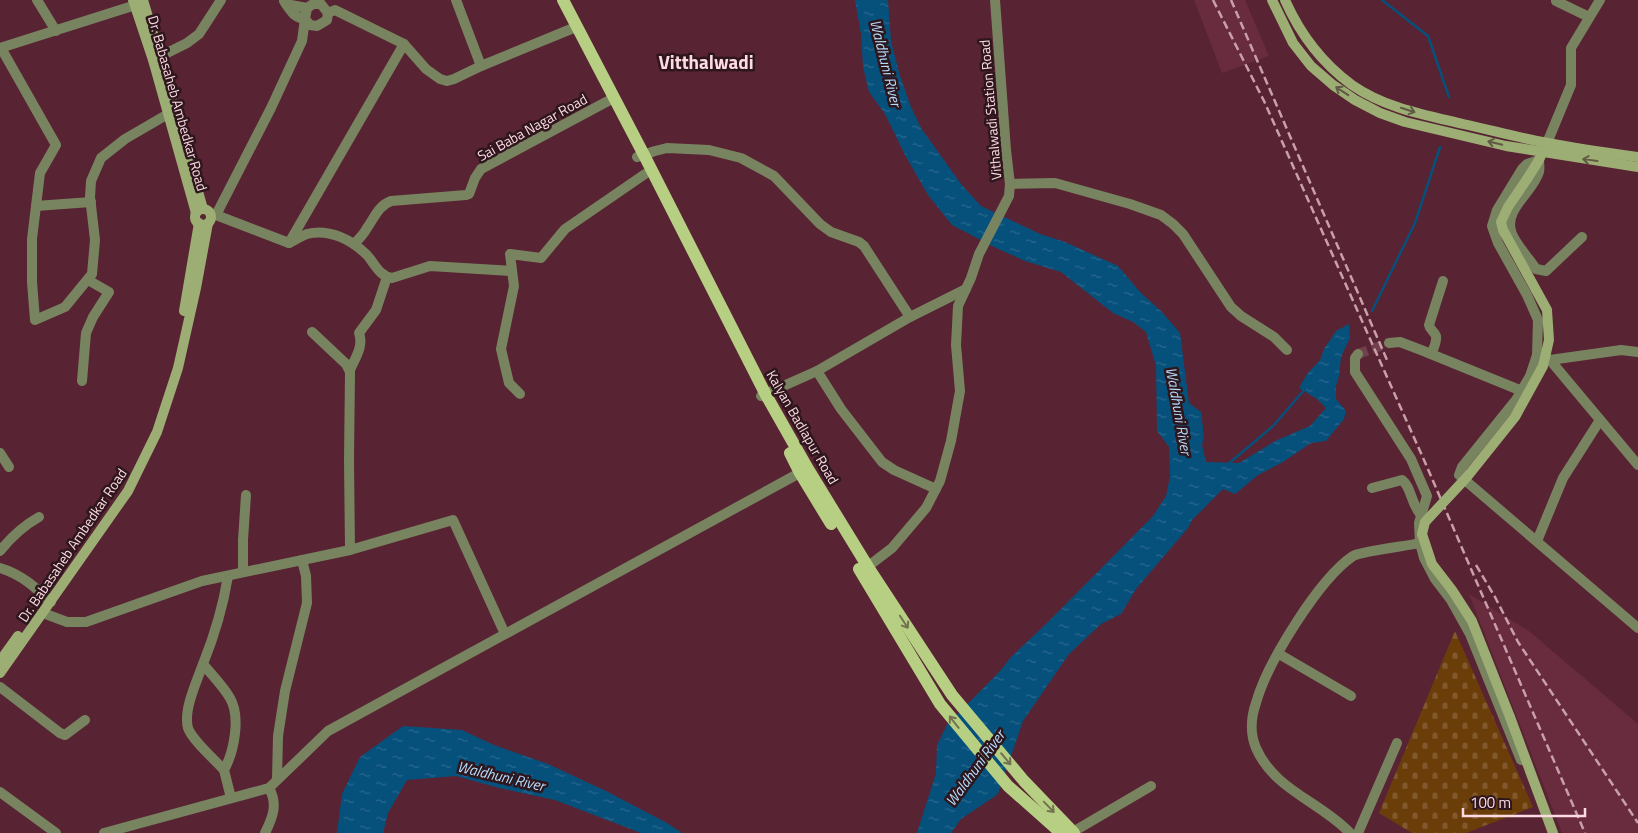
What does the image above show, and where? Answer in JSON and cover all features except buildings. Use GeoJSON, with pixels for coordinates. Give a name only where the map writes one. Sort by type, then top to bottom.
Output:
{"type":"FeatureCollection","features":[{"type":"Feature","properties":{"kind":"main road","name":"Kalyan Badlapur Road"},"geometry":{"type":"LineString","coordinates":[[555,0],[641,156],[763,395]]}},
{"type":"Feature","properties":{"kind":"main road","name":"Kalyan Badlapur Road"},"geometry":{"type":"LineString","coordinates":[[563,0],[572,28],[608,101],[641,156],[645,174],[763,395],[804,471],[864,569],[940,704],[1008,786],[1070,833]]}},
{"type":"Feature","properties":{"kind":"main road"},"geometry":{"type":"LineString","coordinates":[[1272,0],[1290,36],[1311,66],[1333,86],[1380,113],[1405,122],[1543,152],[1638,167]]}},
{"type":"Feature","properties":{"kind":"main road"},"geometry":{"type":"LineString","coordinates":[[1285,0],[1300,30],[1314,50],[1336,73],[1372,96],[1407,111],[1460,123],[1543,152],[1638,157]]}},
{"type":"Feature","properties":{"kind":"main road","name":"Dr. Babasaheb Ambedkar Road"},"geometry":{"type":"LineString","coordinates":[[0,674],[5,655],[128,491],[138,465],[156,432],[162,409],[178,368],[206,216],[139,2]]}},
{"type":"Feature","properties":{"kind":"main road"},"geometry":{"type":"LineString","coordinates":[[1290,36],[1300,30]]}},
{"type":"Feature","properties":{"kind":"main road","name":"Dr. Babasaheb Ambedkar Road"},"geometry":{"type":"LineString","coordinates":[[157,58],[168,114],[206,216]]}},
{"type":"Feature","properties":{"kind":"main road"},"geometry":{"type":"LineString","coordinates":[[1459,134],[1460,123]]}},
{"type":"Feature","properties":{"kind":"main road"},"geometry":{"type":"LineString","coordinates":[[1543,152],[1508,207],[1501,222],[1502,230],[1548,310],[1549,340],[1542,366],[1514,417],[1467,477],[1424,522],[1422,534],[1432,564],[1472,621],[1553,833]]}},
{"type":"Feature","properties":{"kind":"main road","name":"Kalyan Badlapur Road"},"geometry":{"type":"LineString","coordinates":[[864,569],[952,695],[1070,833]]}},
{"type":"Feature","properties":{"kind":"main road","name":"Dr. Babasaheb Ambedkar Road"},"geometry":{"type":"LineString","coordinates":[[5,655],[43,613],[48,600]]}},
{"type":"Feature","properties":{"kind":"street"},"geometry":{"type":"LineString","coordinates":[[37,0],[56,31]]}},
{"type":"Feature","properties":{"kind":"street"},"geometry":{"type":"LineString","coordinates":[[157,58],[187,43],[199,34],[221,0]]}},
{"type":"Feature","properties":{"kind":"street"},"geometry":{"type":"LineString","coordinates":[[327,17],[329,0]]}},
{"type":"Feature","properties":{"kind":"street"},"geometry":{"type":"LineString","coordinates":[[456,0],[481,66]]}},
{"type":"Feature","properties":{"kind":"street","name":"Vithalwadi Station Road"},"geometry":{"type":"LineString","coordinates":[[864,569],[892,548],[926,508],[940,481],[951,441],[960,391],[956,345],[958,306],[979,254],[1009,196],[1010,184],[995,0]]}},
{"type":"Feature","properties":{"kind":"street"},"geometry":{"type":"LineString","coordinates":[[1582,237],[1546,271],[1541,271],[1536,269],[1512,234],[1510,220],[1540,171],[1543,152],[1571,85],[1571,48],[1600,0]]}},
{"type":"Feature","properties":{"kind":"street"},"geometry":{"type":"LineString","coordinates":[[1556,1],[1590,17]]}},
{"type":"Feature","properties":{"kind":"street"},"geometry":{"type":"LineString","coordinates":[[139,2],[0,48],[56,145],[40,173],[32,239],[32,282],[35,320],[65,307],[92,274],[95,240],[91,181],[101,158],[125,139],[168,114]]}},
{"type":"Feature","properties":{"kind":"street"},"geometry":{"type":"LineString","coordinates":[[285,2],[313,8],[324,6],[327,17]]}},
{"type":"Feature","properties":{"kind":"street"},"geometry":{"type":"LineString","coordinates":[[313,8],[310,24],[317,26]]}},
{"type":"Feature","properties":{"kind":"street"},"geometry":{"type":"LineString","coordinates":[[313,8],[302,41],[271,108],[206,216],[289,243],[307,234],[319,233],[340,236],[354,244],[367,255],[382,274],[392,278],[430,266],[512,271]]}},
{"type":"Feature","properties":{"kind":"street"},"geometry":{"type":"LineString","coordinates":[[302,41],[335,10],[404,44],[426,70],[447,81],[454,80],[481,66],[572,28]]}},
{"type":"Feature","properties":{"kind":"street"},"geometry":{"type":"LineString","coordinates":[[289,243],[404,44]]}},
{"type":"Feature","properties":{"kind":"street","name":"Sai Baba Nagar Road"},"geometry":{"type":"LineString","coordinates":[[354,244],[366,231],[379,208],[384,204],[391,201],[469,194],[475,178],[481,169],[608,101]]}},
{"type":"Feature","properties":{"kind":"street"},"geometry":{"type":"LineString","coordinates":[[641,156],[667,148],[709,150],[741,158],[765,170],[774,176],[820,224],[831,232],[859,242],[864,246],[910,317]]}},
{"type":"Feature","properties":{"kind":"street"},"geometry":{"type":"LineString","coordinates":[[1543,152],[1522,168],[1497,210],[1492,226],[1498,243],[1528,295],[1538,320],[1537,356],[1522,391],[1462,467],[1459,475],[1638,628]]}},
{"type":"Feature","properties":{"kind":"street"},"geometry":{"type":"LineString","coordinates":[[520,394],[509,383],[501,349],[514,286],[510,254],[541,258],[565,228],[645,174]]}},
{"type":"Feature","properties":{"kind":"street"},"geometry":{"type":"LineString","coordinates":[[1010,184],[1055,183],[1130,204],[1161,215],[1174,224],[1183,234],[1231,307],[1240,316],[1274,337],[1287,350]]}},
{"type":"Feature","properties":{"kind":"street"},"geometry":{"type":"LineString","coordinates":[[36,206],[91,202]]}},
{"type":"Feature","properties":{"kind":"street"},"geometry":{"type":"LineString","coordinates":[[350,550],[350,370],[362,340],[359,333],[376,310],[387,277]]}},
{"type":"Feature","properties":{"kind":"street"},"geometry":{"type":"LineString","coordinates":[[82,381],[86,333],[93,317],[109,292],[88,280]]}},
{"type":"Feature","properties":{"kind":"street"},"geometry":{"type":"LineString","coordinates":[[1434,355],[1436,336],[1429,328],[1429,325],[1442,281]]}},
{"type":"Feature","properties":{"kind":"street"},"geometry":{"type":"LineString","coordinates":[[763,395],[818,370],[910,317],[966,288]]}},
{"type":"Feature","properties":{"kind":"street"},"geometry":{"type":"LineString","coordinates":[[312,332],[350,370]]}},
{"type":"Feature","properties":{"kind":"street"},"geometry":{"type":"LineString","coordinates":[[1389,342],[1400,342],[1522,391]]}},
{"type":"Feature","properties":{"kind":"street"},"geometry":{"type":"LineString","coordinates":[[1434,355],[1442,343]]}},
{"type":"Feature","properties":{"kind":"street"},"geometry":{"type":"LineString","coordinates":[[1537,356],[1550,360],[1621,350],[1638,352]]}},
{"type":"Feature","properties":{"kind":"street"},"geometry":{"type":"LineString","coordinates":[[1358,354],[1355,362],[1355,372],[1411,459],[1427,496],[1419,523],[1420,544],[1424,558],[1470,634],[1526,774],[1536,786]]}},
{"type":"Feature","properties":{"kind":"street"},"geometry":{"type":"LineString","coordinates":[[1550,360],[1638,464]]}},
{"type":"Feature","properties":{"kind":"street"},"geometry":{"type":"LineString","coordinates":[[818,370],[841,409],[882,462],[894,470],[936,489]]}},
{"type":"Feature","properties":{"kind":"street"},"geometry":{"type":"LineString","coordinates":[[1537,541],[1563,478],[1600,420]]}},
{"type":"Feature","properties":{"kind":"street"},"geometry":{"type":"LineString","coordinates":[[0,453],[9,467]]}},
{"type":"Feature","properties":{"kind":"street"},"geometry":{"type":"LineString","coordinates":[[104,833],[269,788],[328,731],[804,471]]}},
{"type":"Feature","properties":{"kind":"street"},"geometry":{"type":"LineString","coordinates":[[1372,488],[1402,480],[1406,484],[1413,504],[1421,515]]}},
{"type":"Feature","properties":{"kind":"street"},"geometry":{"type":"LineString","coordinates":[[243,572],[246,495]]}},
{"type":"Feature","properties":{"kind":"street"},"geometry":{"type":"LineString","coordinates":[[0,551],[24,525],[39,517]]}},
{"type":"Feature","properties":{"kind":"street"},"geometry":{"type":"LineString","coordinates":[[43,613],[67,622],[86,622],[202,581],[350,550],[453,520],[506,634]]}},
{"type":"Feature","properties":{"kind":"street"},"geometry":{"type":"LineString","coordinates":[[1350,833],[1340,822],[1298,795],[1278,779],[1262,758],[1255,747],[1251,730],[1255,704],[1267,674],[1305,609],[1337,568],[1356,555],[1420,544]]}},
{"type":"Feature","properties":{"kind":"street"},"geometry":{"type":"LineString","coordinates":[[277,780],[278,736],[285,691],[307,602],[306,576],[302,560]]}},
{"type":"Feature","properties":{"kind":"street"},"geometry":{"type":"LineString","coordinates":[[0,568],[16,573],[26,579],[48,600]]}},
{"type":"Feature","properties":{"kind":"street"},"geometry":{"type":"LineString","coordinates":[[228,576],[224,602],[216,630],[191,697],[187,716],[188,729],[224,770],[231,798]]}},
{"type":"Feature","properties":{"kind":"street"},"geometry":{"type":"LineString","coordinates":[[1279,654],[1351,696]]}},
{"type":"Feature","properties":{"kind":"street"},"geometry":{"type":"LineString","coordinates":[[203,664],[231,699],[235,718],[236,734],[230,760],[224,770]]}},
{"type":"Feature","properties":{"kind":"street"},"geometry":{"type":"LineString","coordinates":[[0,687],[65,735],[85,720]]}},
{"type":"Feature","properties":{"kind":"street"},"geometry":{"type":"LineString","coordinates":[[1358,833],[1397,743]]}},
{"type":"Feature","properties":{"kind":"street"},"geometry":{"type":"LineString","coordinates":[[1070,833],[1151,786]]}},
{"type":"Feature","properties":{"kind":"street"},"geometry":{"type":"LineString","coordinates":[[265,833],[274,810],[275,798],[269,788]]}},
{"type":"Feature","properties":{"kind":"street"},"geometry":{"type":"LineString","coordinates":[[0,792],[56,833]]}},
{"type":"Feature","properties":{"kind":"shaded area"},"geometry":{"type":"Polygon","coordinates":[[[1194,0],[1245,0],[1269,56],[1222,73],[1194,0]]]}},
{"type":"Feature","properties":{"kind":"shaded area"},"geometry":{"type":"Polygon","coordinates":[[[1469,594],[1529,631],[1638,724],[1638,833],[1562,833],[1469,594]]]}},
{"type":"Feature","properties":{"kind":"green space"},"geometry":{"type":"Polygon","coordinates":[[[1455,631],[1533,807],[1466,833],[1412,833],[1379,813],[1455,631]]]}},
{"type":"Feature","properties":{"kind":"water","name":"Waldhuni River"},"geometry":{"type":"Polygon","coordinates":[[[855,0],[888,0],[891,41],[900,76],[911,107],[921,128],[961,184],[981,206],[1040,234],[1065,242],[1118,266],[1140,292],[1162,312],[1180,333],[1189,403],[1201,412],[1204,437],[1202,445],[1206,462],[1239,463],[1277,440],[1310,426],[1326,408],[1317,399],[1299,388],[1307,374],[1320,360],[1324,349],[1336,331],[1349,324],[1350,338],[1341,357],[1336,386],[1336,399],[1346,411],[1344,419],[1326,441],[1311,443],[1283,462],[1258,475],[1235,494],[1223,489],[1192,520],[1188,528],[1136,589],[1121,614],[1101,624],[1069,654],[1023,721],[998,794],[961,819],[951,833],[917,833],[936,773],[937,745],[947,725],[1000,671],[1011,657],[1153,516],[1166,496],[1170,476],[1169,447],[1157,431],[1156,366],[1146,332],[1133,322],[1113,313],[1061,272],[1025,261],[952,225],[928,195],[905,155],[885,114],[869,92],[863,67],[861,34],[855,0]]]}},
{"type":"Feature","properties":{"kind":"water","name":"Waldhuni River"},"geometry":{"type":"Polygon","coordinates":[[[403,726],[462,730],[494,745],[548,764],[606,791],[682,833],[641,833],[555,800],[499,788],[456,776],[407,780],[388,813],[383,833],[337,833],[342,794],[360,757],[403,726]]]}},
{"type":"Feature","properties":{"kind":"waterway"},"geometry":{"type":"LineString","coordinates":[[1382,0],[1428,36],[1449,97]]}},
{"type":"Feature","properties":{"kind":"waterway"},"geometry":{"type":"LineString","coordinates":[[1372,311],[1415,223],[1440,147]]}},
{"type":"Feature","properties":{"kind":"waterway"},"geometry":{"type":"LineString","coordinates":[[1227,465],[1273,426],[1305,389]]}},
{"type":"Feature","properties":{"kind":"tunnel"},"geometry":{"type":"LineString","coordinates":[[1358,354],[1389,343]]}},
{"type":"Feature","properties":{"kind":"railway"},"geometry":{"type":"LineString","coordinates":[[1213,0],[1264,101],[1424,460],[1585,833]]}},
{"type":"Feature","properties":{"kind":"railway"},"geometry":{"type":"LineString","coordinates":[[1231,0],[1387,360]]}},
{"type":"Feature","properties":{"kind":"railway"},"geometry":{"type":"LineString","coordinates":[[1476,565],[1518,642],[1638,823]]}},
{"type":"Feature","properties":{"kind":"district","name":"Vitthalwadi"},"geometry":{"type":"Point","coordinates":[706,61]}}]}
